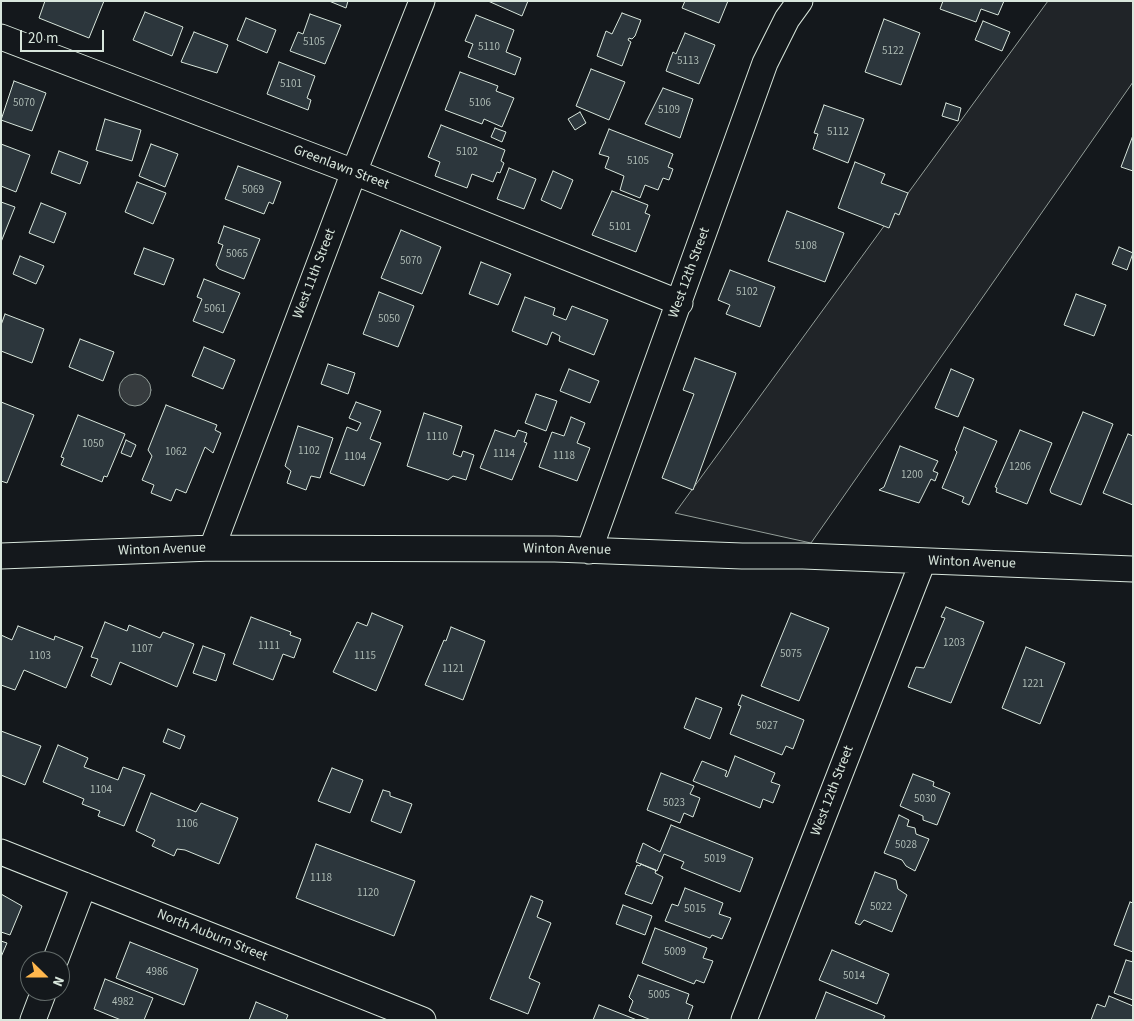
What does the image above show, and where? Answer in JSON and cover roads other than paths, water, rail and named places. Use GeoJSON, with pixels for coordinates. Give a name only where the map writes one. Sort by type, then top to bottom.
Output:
{"type":"FeatureCollection","features":[{"type":"Feature","properties":{"kind":"street","name":"West 11th Street"},"geometry":{"type":"LineString","coordinates":[[212,548],[354,172],[422,1]]}},
{"type":"Feature","properties":{"kind":"street","name":"West 12th Street"},"geometry":{"type":"LineString","coordinates":[[589,551],[765,63],[787,19],[800,1]]}},
{"type":"Feature","properties":{"kind":"street","name":"Greenlawn Street"},"geometry":{"type":"LineString","coordinates":[[1,36],[354,172],[680,303]]}},
{"type":"Feature","properties":{"kind":"street","name":"Winton Avenue"},"geometry":{"type":"LineString","coordinates":[[1,556],[212,548],[589,551],[1133,569]]}},
{"type":"Feature","properties":{"kind":"street","name":"West 12th Street"},"geometry":{"type":"LineString","coordinates":[[744,1020],[923,561]]}},
{"type":"Feature","properties":{"kind":"street","name":"North Auburn Street"},"geometry":{"type":"LineString","coordinates":[[1,852],[423,1020]]}},
{"type":"Feature","properties":{"kind":"street"},"geometry":{"type":"LineString","coordinates":[[59,951],[84,885]]}},
{"type":"Feature","properties":{"kind":"street"},"geometry":{"type":"LineString","coordinates":[[33,1020],[40,1001]]}}]}
